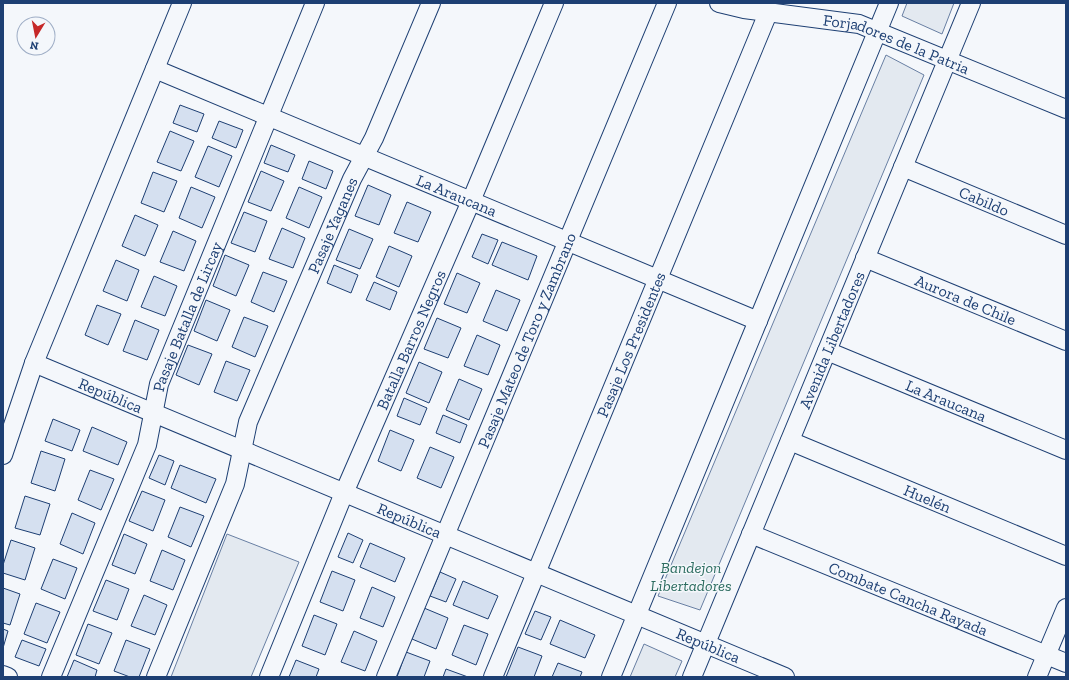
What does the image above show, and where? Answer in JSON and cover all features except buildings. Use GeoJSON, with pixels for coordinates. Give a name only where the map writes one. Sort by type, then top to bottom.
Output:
{"type":"FeatureCollection","features":[{"type":"Feature","properties":{"kind":"street"},"geometry":{"type":"LineString","coordinates":[[3,455],[34,363],[182,3]]}},
{"type":"Feature","properties":{"kind":"street","name":"Pasaje Batalla de Lircay"},"geometry":{"type":"LineString","coordinates":[[51,677],[147,445],[159,384],[315,3]]}},
{"type":"Feature","properties":{"kind":"street","name":"Pasaje Yaganes"},"geometry":{"type":"LineString","coordinates":[[156,677],[235,484],[248,422],[352,179],[374,138],[431,3]]}},
{"type":"Feature","properties":{"kind":"street","name":"Batalla Barros Negros"},"geometry":{"type":"LineString","coordinates":[[269,677],[344,493],[471,201],[554,3]]}},
{"type":"Feature","properties":{"kind":"street","name":"Pasaje Mateo de Toro y Zambrano"},"geometry":{"type":"LineString","coordinates":[[386,677],[667,3]]}},
{"type":"Feature","properties":{"kind":"street","name":"Forjadores de la Patria"},"geometry":{"type":"LineString","coordinates":[[719,3],[744,9],[860,24],[1066,109]]}},
{"type":"Feature","properties":{"kind":"street"},"geometry":{"type":"LineString","coordinates":[[611,677],[889,3]]}},
{"type":"Feature","properties":{"kind":"street","name":"Avenida Libertadores"},"geometry":{"type":"LineString","coordinates":[[692,677],[971,3]]}},
{"type":"Feature","properties":{"kind":"street","name":"Pasaje Los Presidentes"},"geometry":{"type":"LineString","coordinates":[[493,677],[768,12]]}},
{"type":"Feature","properties":{"kind":"street","name":"La Araucana"},"geometry":{"type":"LineString","coordinates":[[155,69],[758,321]]}},
{"type":"Feature","properties":{"kind":"street","name":"Cabildo"},"geometry":{"type":"LineString","coordinates":[[903,167],[1066,235]]}},
{"type":"Feature","properties":{"kind":"street","name":"Aurora de Chile"},"geometry":{"type":"LineString","coordinates":[[865,258],[1066,341]]}},
{"type":"Feature","properties":{"kind":"street","name":"La Araucana"},"geometry":{"type":"LineString","coordinates":[[827,351],[1066,450]]}},
{"type":"Feature","properties":{"kind":"street","name":"República"},"geometry":{"type":"LineString","coordinates":[[34,363],[785,677]]}},
{"type":"Feature","properties":{"kind":"street","name":"Huelén"},"geometry":{"type":"LineString","coordinates":[[790,441],[1066,556]]}},
{"type":"Feature","properties":{"kind":"street","name":"Combate Cancha Rayada"},"geometry":{"type":"LineString","coordinates":[[751,534],[1066,664]]}},
{"type":"Feature","properties":{"kind":"street"},"geometry":{"type":"LineString","coordinates":[[1037,677],[1066,608]]}},
{"type":"Feature","properties":{"kind":"street"},"geometry":{"type":"LineString","coordinates":[[3,675],[8,677]]}},
{"type":"Feature","properties":{"kind":"green space"},"geometry":{"type":"Polygon","coordinates":[[[907,3],[954,3],[942,34],[902,16],[907,3]]]}},
{"type":"Feature","properties":{"kind":"green space","name":"Bandejon Libertadores"},"geometry":{"type":"Polygon","coordinates":[[[886,55],[924,75],[700,610],[658,596],[886,55]]]}},
{"type":"Feature","properties":{"kind":"green space"},"geometry":{"type":"Polygon","coordinates":[[[227,534],[299,562],[251,677],[171,677],[227,534]]]}},
{"type":"Feature","properties":{"kind":"green space"},"geometry":{"type":"Polygon","coordinates":[[[644,644],[682,661],[675,677],[630,677],[644,644]]]}}]}
